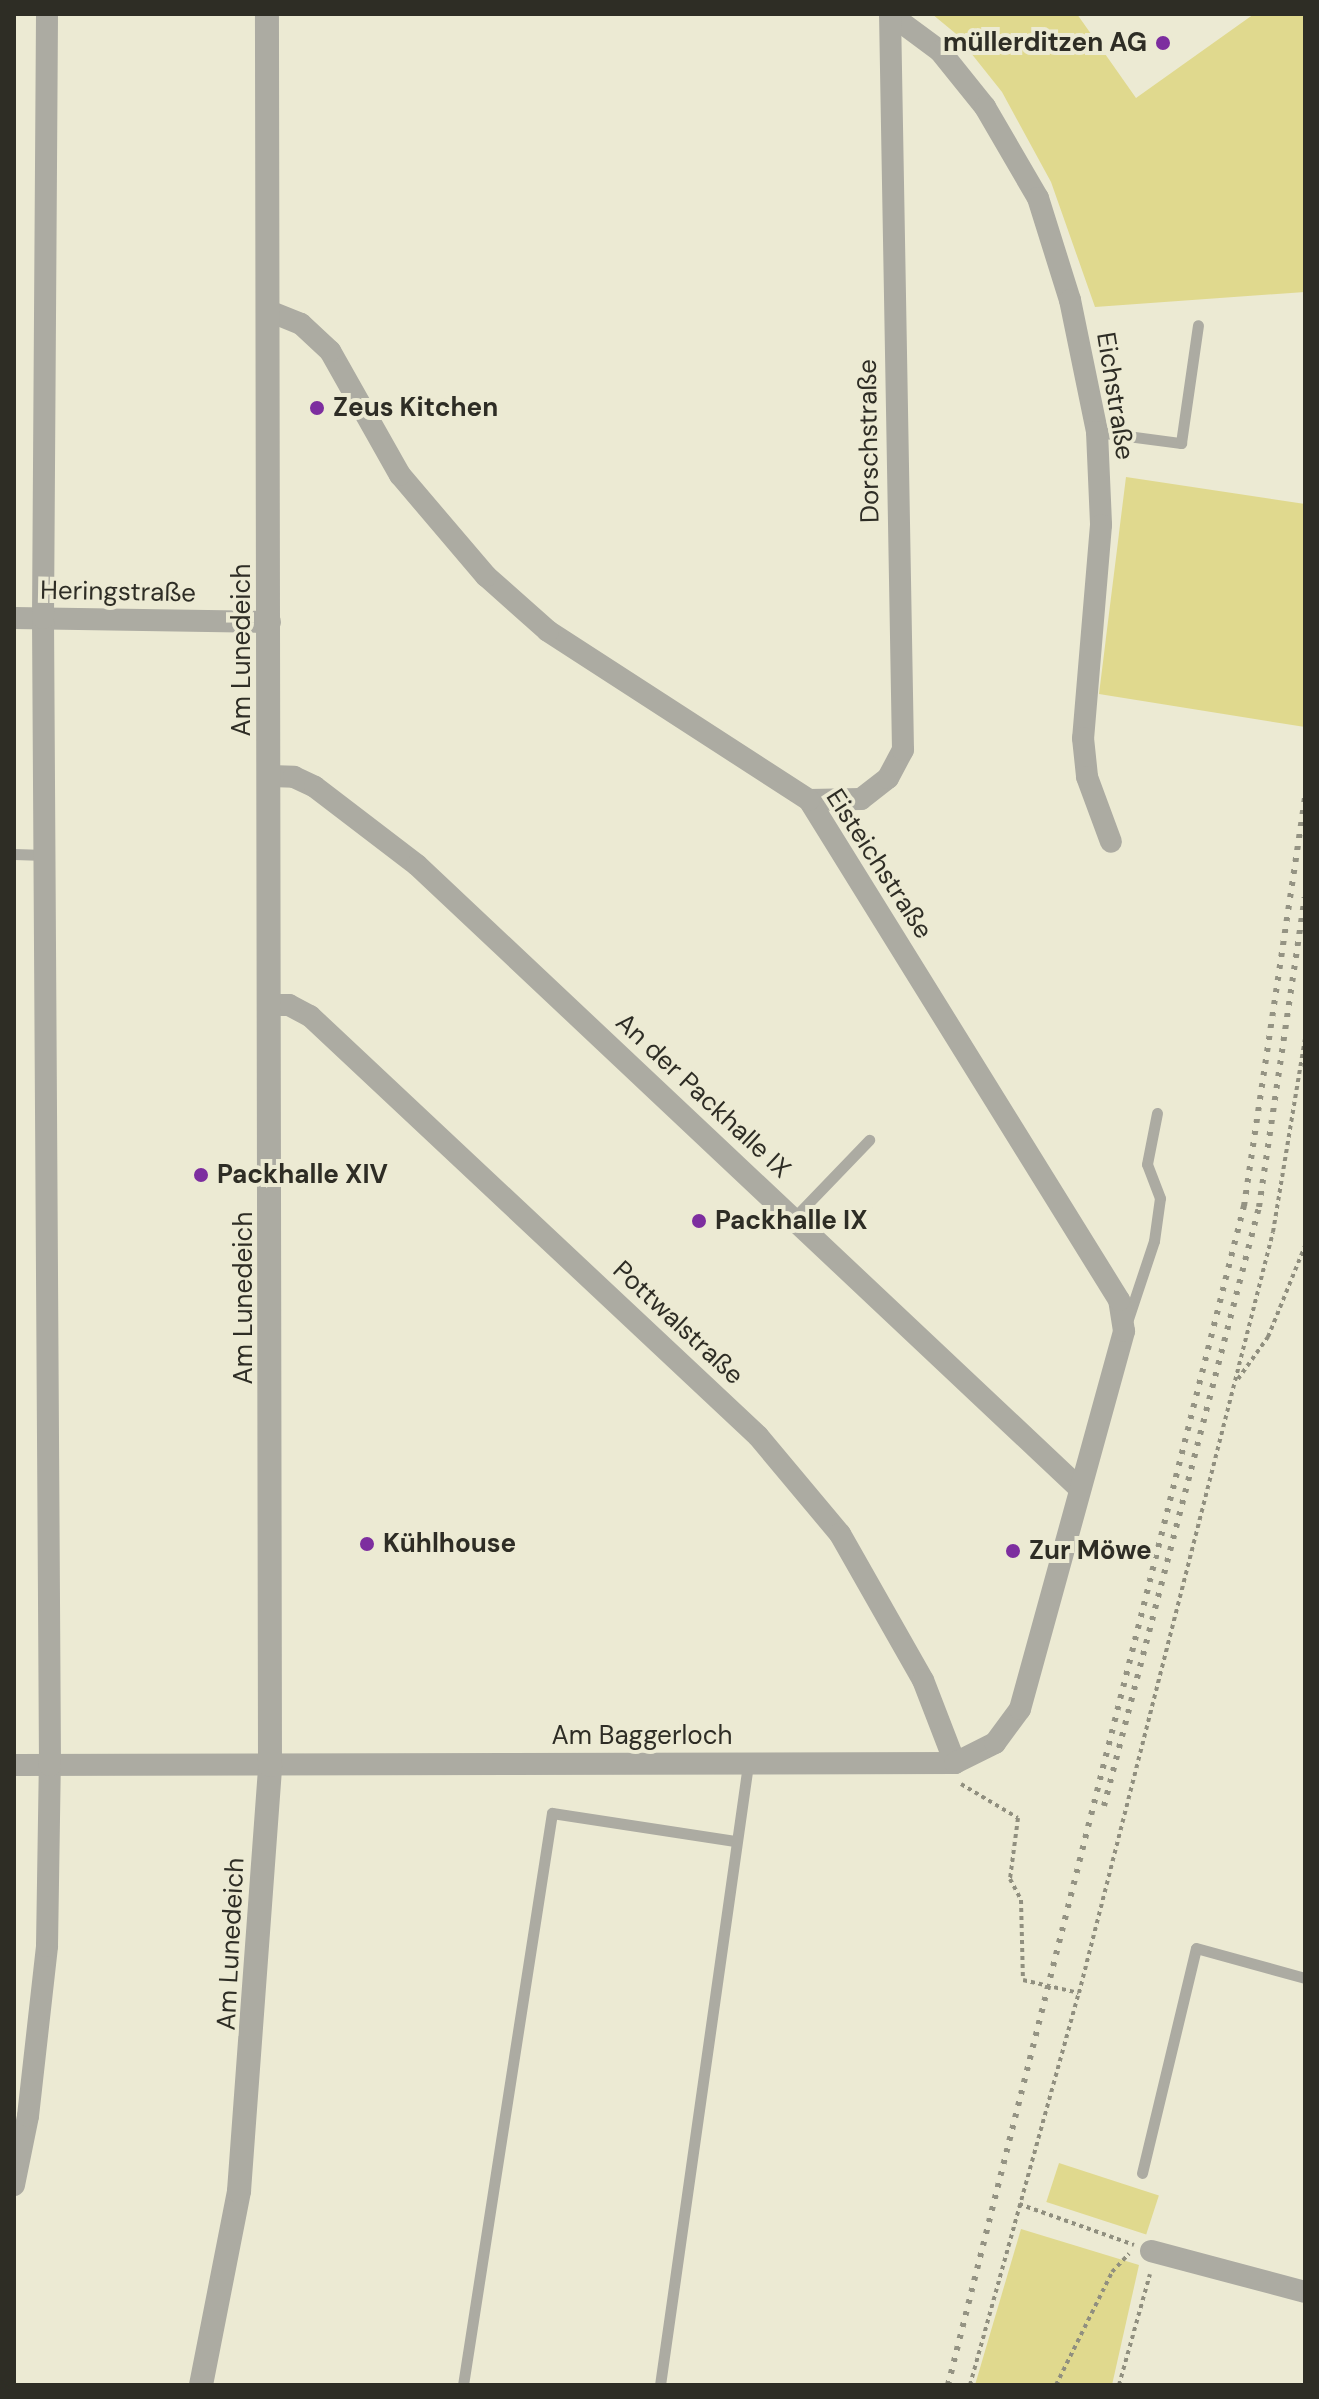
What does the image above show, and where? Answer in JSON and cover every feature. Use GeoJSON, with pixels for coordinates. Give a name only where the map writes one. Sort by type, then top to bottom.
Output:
{"type":"FeatureCollection","features":[{"type":"Feature","properties":{"kind":"street"},"geometry":{"type":"LineString","coordinates":[[14,2185],[28,2116],[47,1946],[50,1765],[43,618],[47,14]]}},
{"type":"Feature","properties":{"kind":"street","name":"Am Lunedeich"},"geometry":{"type":"LineString","coordinates":[[201,2385],[239,2191],[270,1765],[267,14]]}},
{"type":"Feature","properties":{"kind":"street","name":"Eichstraße"},"geometry":{"type":"LineString","coordinates":[[890,14],[940,51],[964,78],[1038,198],[1070,300],[1097,432],[1101,538],[1083,738],[1087,777],[1111,842]]}},
{"type":"Feature","properties":{"kind":"street","name":"Dorschstraße"},"geometry":{"type":"LineString","coordinates":[[809,800],[861,799],[888,778],[903,750],[890,14]]}},
{"type":"Feature","properties":{"kind":"street","name":"Eisteichstraße"},"geometry":{"type":"LineString","coordinates":[[268,311],[301,324],[330,351],[400,475],[486,576],[548,631],[809,800],[1119,1300],[1124,1331],[1079,1488]]}},
{"type":"Feature","properties":{"kind":"street","name":"Heringstraße"},"geometry":{"type":"LineString","coordinates":[[14,618],[270,622]]}},
{"type":"Feature","properties":{"kind":"street","name":"An der Packhalle IX"},"geometry":{"type":"LineString","coordinates":[[270,776],[294,777],[315,787],[417,865],[1079,1488]]}},
{"type":"Feature","properties":{"kind":"street","name":"Pottwalstraße"},"geometry":{"type":"LineString","coordinates":[[271,1005],[289,1005],[310,1016],[758,1436],[840,1534],[923,1680],[955,1763]]}},
{"type":"Feature","properties":{"kind":"street","name":"Am Baggerloch"},"geometry":{"type":"LineString","coordinates":[[14,1765],[955,1763],[995,1743],[1020,1709],[1079,1488]]}},
{"type":"Feature","properties":{"kind":"street"},"geometry":{"type":"LineString","coordinates":[[1160,2254],[1305,2292]]}},
{"type":"Feature","properties":{"kind":"lane"},"geometry":{"type":"LineString","coordinates":[[1097,432],[1181,443],[1198,325]]}},
{"type":"Feature","properties":{"kind":"lane"},"geometry":{"type":"LineString","coordinates":[[14,854],[45,855]]}},
{"type":"Feature","properties":{"kind":"lane"},"geometry":{"type":"LineString","coordinates":[[1124,1331],[1154,1241],[1160,1198],[1147,1164],[1157,1113]]}},
{"type":"Feature","properties":{"kind":"lane"},"geometry":{"type":"LineString","coordinates":[[793,1219],[869,1140]]}},
{"type":"Feature","properties":{"kind":"lane"},"geometry":{"type":"LineString","coordinates":[[660,2385],[748,1764]]}},
{"type":"Feature","properties":{"kind":"lane"},"geometry":{"type":"LineString","coordinates":[[463,2385],[552,1813],[735,1841]]}},
{"type":"Feature","properties":{"kind":"lane"},"geometry":{"type":"LineString","coordinates":[[1142,2173],[1196,1948],[1305,1978]]}},
{"type":"Feature","properties":{"kind":"path"},"geometry":{"type":"LineString","coordinates":[[970,2385],[1079,1993],[1273,1232],[1305,1039]]}},
{"type":"Feature","properties":{"kind":"path"},"geometry":{"type":"LineString","coordinates":[[1235,1382],[1268,1337],[1305,1246]]}},
{"type":"Feature","properties":{"kind":"path"},"geometry":{"type":"LineString","coordinates":[[955,1763],[961,1785],[1018,1818],[1010,1879],[1021,1900],[1023,1980],[1079,1993]]}},
{"type":"Feature","properties":{"kind":"path"},"geometry":{"type":"LineString","coordinates":[[1019,2204],[1160,2254]]}},
{"type":"Feature","properties":{"kind":"path"},"geometry":{"type":"LineString","coordinates":[[1056,2385],[1112,2272],[1132,2252],[1160,2254]]}},
{"type":"Feature","properties":{"kind":"path"},"geometry":{"type":"LineString","coordinates":[[1119,2385],[1143,2285],[1160,2254]]}},
{"type":"Feature","properties":{"kind":"shaded area"},"geometry":{"type":"Polygon","coordinates":[[[932,14],[1077,14],[1136,98],[1254,14],[1305,14],[1305,292],[1095,307],[1051,182],[1002,92],[955,33],[932,14]]]}},
{"type":"Feature","properties":{"kind":"shaded area"},"geometry":{"type":"Polygon","coordinates":[[[1126,477],[1305,504],[1305,727],[1099,694],[1126,477]]]}},
{"type":"Feature","properties":{"kind":"shaded area"},"geometry":{"type":"Polygon","coordinates":[[[1059,2163],[1159,2195],[1146,2234],[1046,2202],[1059,2163]]]}},
{"type":"Feature","properties":{"kind":"shaded area"},"geometry":{"type":"Polygon","coordinates":[[[1021,2229],[1139,2265],[1112,2385],[975,2385],[1021,2229]]]}},
{"type":"Feature","properties":{"kind":"railway"},"geometry":{"type":"LineString","coordinates":[[948,2385],[1244,1206],[1305,798]]}},
{"type":"Feature","properties":{"kind":"railway"},"geometry":{"type":"LineString","coordinates":[[1104,1806],[1259,1207],[1305,897]]}},
{"type":"Feature","properties":{"kind":"place","name":"müllerditzen AG"},"geometry":{"type":"Point","coordinates":[1163,43]}},
{"type":"Feature","properties":{"kind":"place","name":"Zeus Kitchen"},"geometry":{"type":"Point","coordinates":[317,408]}},
{"type":"Feature","properties":{"kind":"place","name":"Packhalle XIV"},"geometry":{"type":"Point","coordinates":[201,1175]}},
{"type":"Feature","properties":{"kind":"place","name":"Packhalle IX"},"geometry":{"type":"Point","coordinates":[699,1221]}},
{"type":"Feature","properties":{"kind":"place","name":"Kühlhouse"},"geometry":{"type":"Point","coordinates":[367,1544]}},
{"type":"Feature","properties":{"kind":"place","name":"Zur Möwe"},"geometry":{"type":"Point","coordinates":[1013,1551]}}]}
